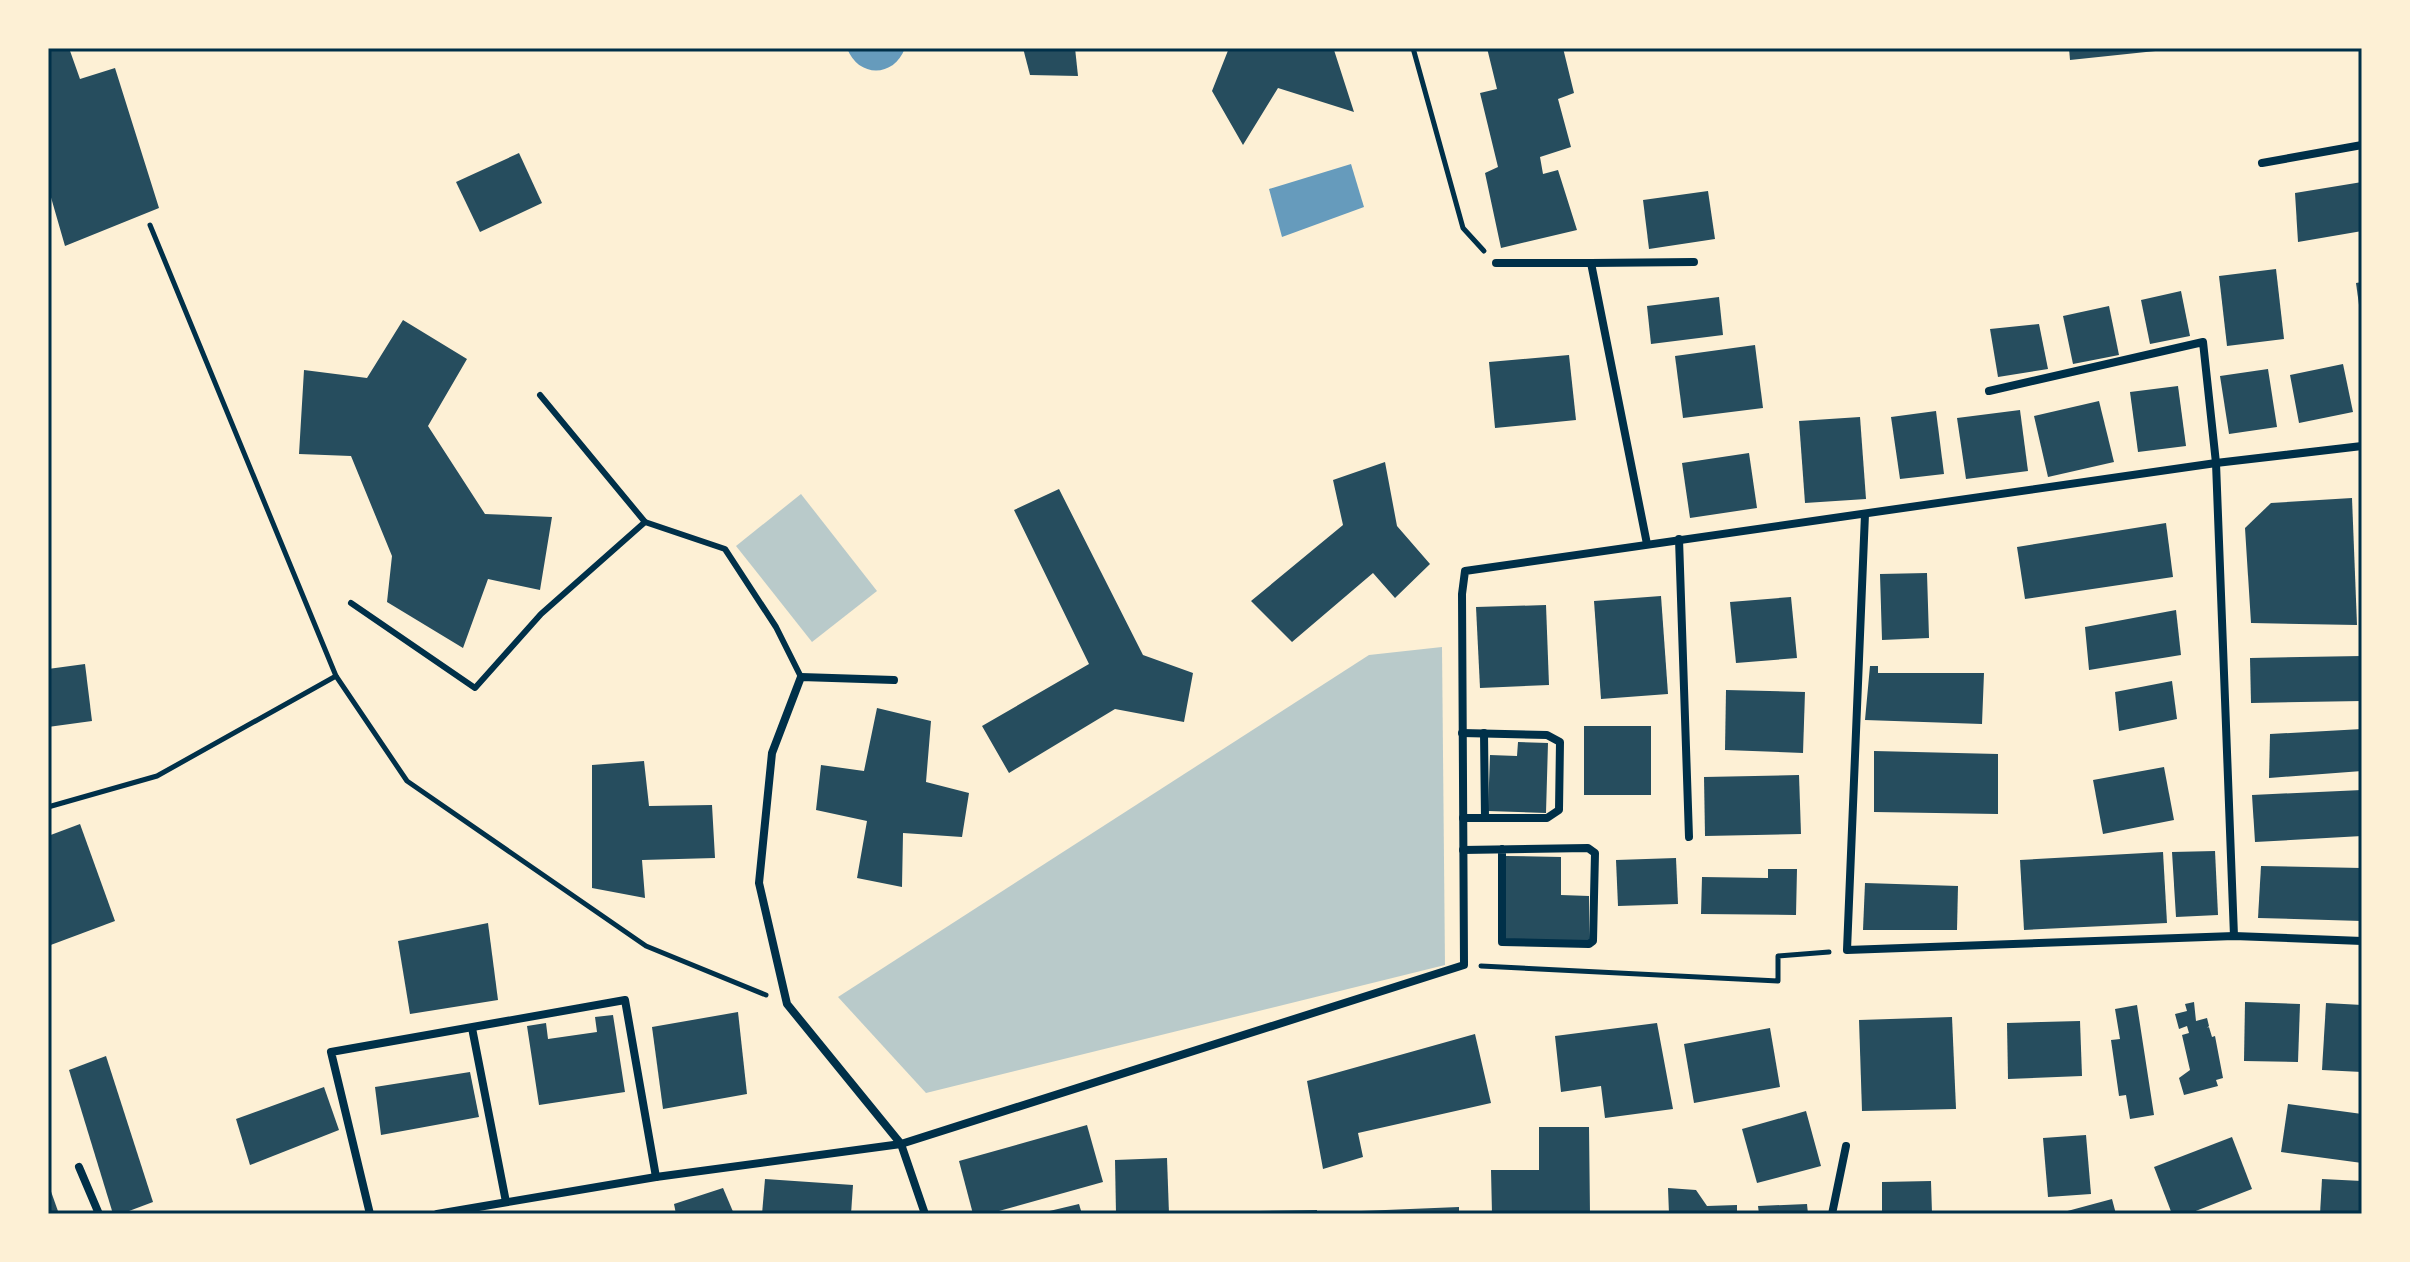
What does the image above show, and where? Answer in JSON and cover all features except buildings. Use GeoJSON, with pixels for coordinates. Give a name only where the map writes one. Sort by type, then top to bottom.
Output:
{"type":"FeatureCollection","features":[{"type":"Feature","properties":{"kind":"street"},"geometry":{"type":"LineString","coordinates":[[2262,163],[2362,145]]}},
{"type":"Feature","properties":{"kind":"street"},"geometry":{"type":"LineString","coordinates":[[1496,263],[1694,262]]}},
{"type":"Feature","properties":{"kind":"street"},"geometry":{"type":"LineString","coordinates":[[1591,263],[1647,544]]}},
{"type":"Feature","properties":{"kind":"street"},"geometry":{"type":"LineString","coordinates":[[1989,391],[2203,342],[2216,463],[2234,936]]}},
{"type":"Feature","properties":{"kind":"street"},"geometry":{"type":"LineString","coordinates":[[437,1214],[656,1177],[901,1144],[1464,965],[1462,594],[1465,571],[2216,463],[2362,446]]}},
{"type":"Feature","properties":{"kind":"street"},"geometry":{"type":"LineString","coordinates":[[1865,514],[1847,950],[2234,936],[2362,941]]}},
{"type":"Feature","properties":{"kind":"street"},"geometry":{"type":"LineString","coordinates":[[1679,539],[1689,837]]}},
{"type":"Feature","properties":{"kind":"street"},"geometry":{"type":"LineString","coordinates":[[894,680],[801,677],[772,753],[759,883],[787,1004],[901,1144],[925,1214]]}},
{"type":"Feature","properties":{"kind":"street"},"geometry":{"type":"LineString","coordinates":[[1462,733],[1547,735],[1560,742],[1559,810],[1547,818],[1463,818]]}},
{"type":"Feature","properties":{"kind":"street"},"geometry":{"type":"LineString","coordinates":[[1484,733],[1485,818]]}},
{"type":"Feature","properties":{"kind":"street"},"geometry":{"type":"LineString","coordinates":[[1463,850],[1502,849],[1588,848],[1595,853],[1593,941],[1589,944],[1502,942],[1502,849]]}},
{"type":"Feature","properties":{"kind":"street"},"geometry":{"type":"LineString","coordinates":[[370,1214],[331,1052],[625,1000],[656,1177]]}},
{"type":"Feature","properties":{"kind":"street"},"geometry":{"type":"LineString","coordinates":[[472,1028],[506,1202]]}},
{"type":"Feature","properties":{"kind":"street"},"geometry":{"type":"LineString","coordinates":[[1832,1214],[1846,1146]]}},
{"type":"Feature","properties":{"kind":"street"},"geometry":{"type":"LineString","coordinates":[[79,1167],[99,1214]]}},
{"type":"Feature","properties":{"kind":"lane"},"geometry":{"type":"LineString","coordinates":[[540,395],[645,522],[725,549],[776,627],[801,677]]}},
{"type":"Feature","properties":{"kind":"lane"},"geometry":{"type":"LineString","coordinates":[[351,603],[475,688],[541,614],[645,522]]}},
{"type":"Feature","properties":{"kind":"path"},"geometry":{"type":"LineString","coordinates":[[1413,48],[1463,228],[1496,263]]}},
{"type":"Feature","properties":{"kind":"path"},"geometry":{"type":"LineString","coordinates":[[150,225],[336,676],[407,781],[646,946],[787,1004]]}},
{"type":"Feature","properties":{"kind":"path"},"geometry":{"type":"LineString","coordinates":[[48,807],[157,776],[336,676]]}},
{"type":"Feature","properties":{"kind":"path"},"geometry":{"type":"LineString","coordinates":[[1464,965],[1778,981],[1778,956],[1847,950]]}},
{"type":"Feature","properties":{"kind":"shaded area"},"geometry":{"type":"Polygon","coordinates":[[[801,494],[877,591],[812,642],[736,546],[801,494]]]}},
{"type":"Feature","properties":{"kind":"shaded area"},"geometry":{"type":"Polygon","coordinates":[[[1442,647],[1445,965],[926,1093],[838,997],[1369,655],[1442,647]]]}},
{"type":"Feature","properties":{"kind":"water"},"geometry":{"type":"Polygon","coordinates":[[[847,48],[905,48],[893,65],[876,70],[859,65],[847,48]]]}},
{"type":"Feature","properties":{"kind":"water"},"geometry":{"type":"Polygon","coordinates":[[[1351,164],[1364,207],[1282,237],[1269,189],[1351,164]]]}}]}
